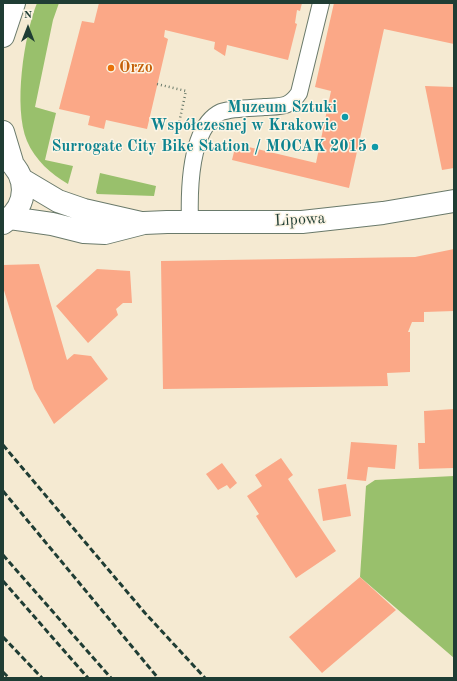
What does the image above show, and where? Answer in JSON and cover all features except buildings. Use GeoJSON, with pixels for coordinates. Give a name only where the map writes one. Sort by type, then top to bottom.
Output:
{"type":"FeatureCollection","features":[{"type":"Feature","properties":{"kind":"street"},"geometry":{"type":"LineString","coordinates":[[3,36],[14,3]]}},
{"type":"Feature","properties":{"kind":"street"},"geometry":{"type":"LineString","coordinates":[[3,132],[12,165],[23,189],[22,200],[17,210],[7,221]]}},
{"type":"Feature","properties":{"kind":"street","name":"Lipowa"},"geometry":{"type":"LineString","coordinates":[[12,165],[58,201],[84,210],[144,224]]}},
{"type":"Feature","properties":{"kind":"street","name":"Lipowa"},"geometry":{"type":"LineString","coordinates":[[7,221],[52,224],[84,232],[105,233],[144,224],[190,222],[302,222],[383,213],[454,202]]}},
{"type":"Feature","properties":{"kind":"lane"},"geometry":{"type":"LineString","coordinates":[[190,222],[190,185],[198,140],[206,123],[222,112],[249,108],[282,106],[292,102],[299,93],[321,3]]}},
{"type":"Feature","properties":{"kind":"path"},"geometry":{"type":"LineString","coordinates":[[157,84],[186,91],[176,134]]}},
{"type":"Feature","properties":{"kind":"green space"},"geometry":{"type":"Polygon","coordinates":[[[37,3],[59,3],[53,20],[35,107],[56,113],[45,160],[73,166],[68,184],[50,171],[34,154],[27,141],[23,127],[21,91],[24,52],[32,17],[37,3]]]}},
{"type":"Feature","properties":{"kind":"green space"},"geometry":{"type":"Polygon","coordinates":[[[100,173],[156,186],[154,196],[97,194],[96,192],[100,173]]]}},
{"type":"Feature","properties":{"kind":"green space"},"geometry":{"type":"Polygon","coordinates":[[[454,476],[454,658],[360,577],[366,486],[375,480],[454,476]]]}},
{"type":"Feature","properties":{"kind":"railway"},"geometry":{"type":"LineString","coordinates":[[3,445],[145,613],[205,678]]}},
{"type":"Feature","properties":{"kind":"railway"},"geometry":{"type":"LineString","coordinates":[[3,491],[158,678]]}},
{"type":"Feature","properties":{"kind":"railway"},"geometry":{"type":"LineString","coordinates":[[3,555],[111,678]]}},
{"type":"Feature","properties":{"kind":"railway"},"geometry":{"type":"LineString","coordinates":[[3,581],[88,678]]}},
{"type":"Feature","properties":{"kind":"railway"},"geometry":{"type":"LineString","coordinates":[[3,637],[42,678]]}},
{"type":"Feature","properties":{"kind":"railway"},"geometry":{"type":"LineString","coordinates":[[3,672],[9,678]]}},
{"type":"Feature","properties":{"kind":"place","name":"Orzo"},"geometry":{"type":"Point","coordinates":[111,68]}},
{"type":"Feature","properties":{"kind":"place","name":"Muzeum Sztuki Współczesnej w Krakowie"},"geometry":{"type":"Point","coordinates":[345,117]}},
{"type":"Feature","properties":{"kind":"place","name":"Surrogate City Bike Station / MOCAK 2015"},"geometry":{"type":"Point","coordinates":[375,147]}}]}
